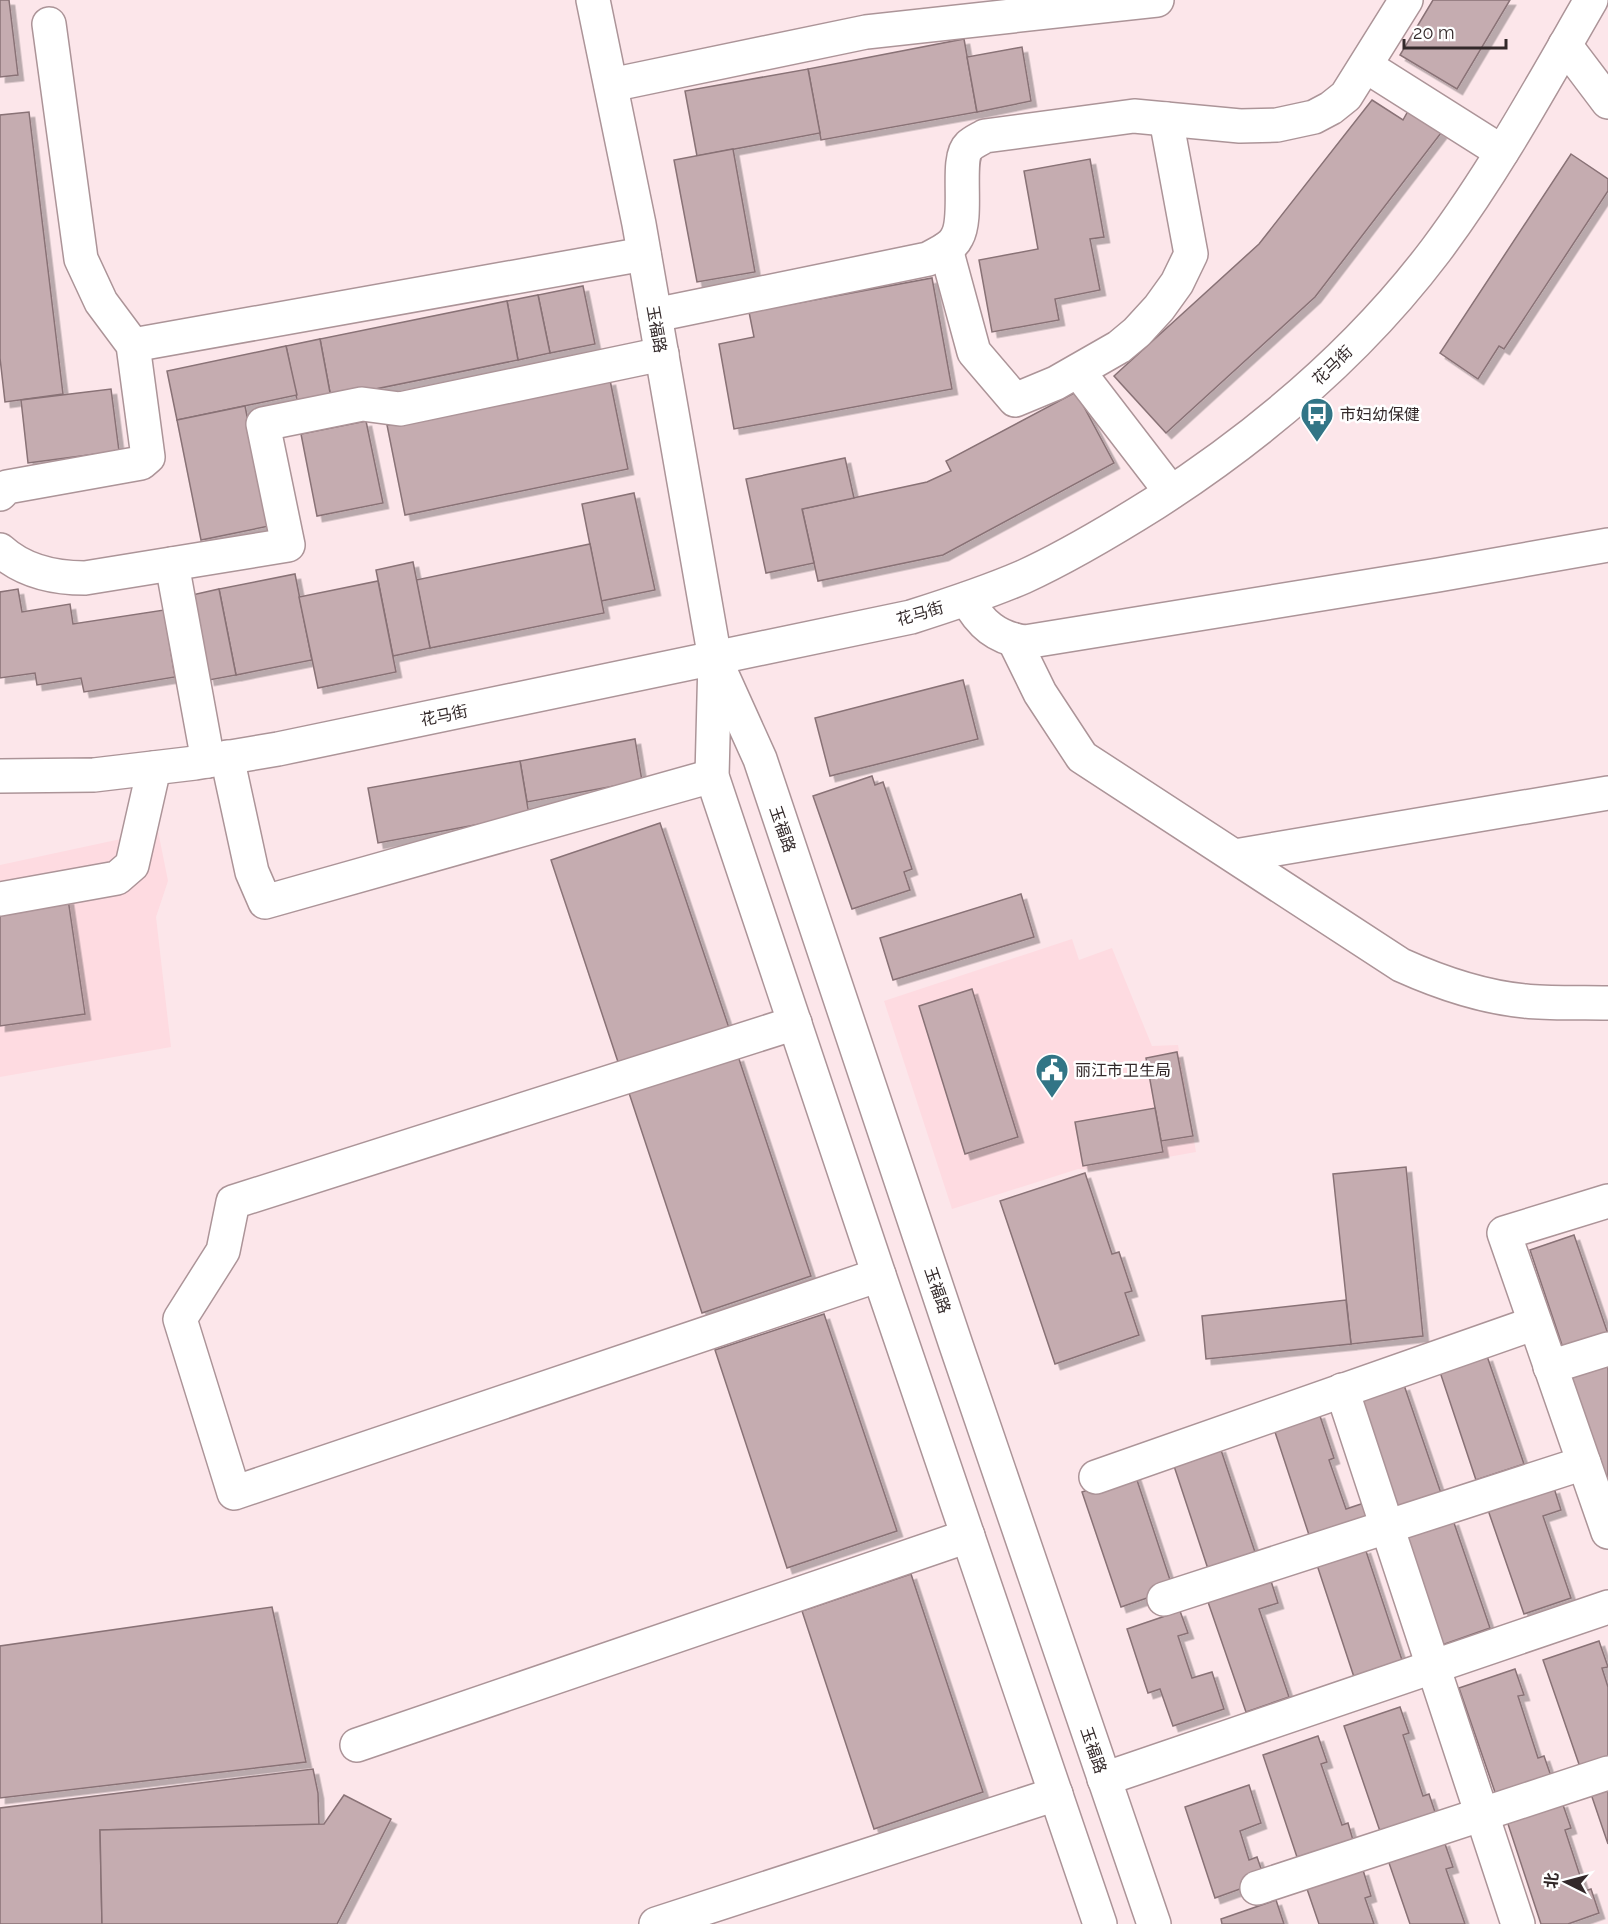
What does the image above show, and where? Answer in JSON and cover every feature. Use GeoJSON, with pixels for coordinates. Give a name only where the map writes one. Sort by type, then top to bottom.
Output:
{"type":"FeatureCollection","features":[{"type":"Feature","properties":{"kind":"street","name":"玉福路"},"geometry":{"type":"LineString","coordinates":[[593,0],[644,254],[715,659],[712,776],[1100,1924]]}},
{"type":"Feature","properties":{"kind":"street"},"geometry":{"type":"LineString","coordinates":[[610,85],[866,32],[1157,0]]}},
{"type":"Feature","properties":{"kind":"street"},"geometry":{"type":"LineString","coordinates":[[1379,0],[1386,34]]}},
{"type":"Feature","properties":{"kind":"street"},"geometry":{"type":"LineString","coordinates":[[655,315],[928,260],[946,249],[957,238],[963,211],[963,155],[968,146],[985,136],[1134,116],[1240,126],[1277,125],[1314,117],[1331,108],[1346,96],[1407,0]]}},
{"type":"Feature","properties":{"kind":"street","name":"花马街"},"geometry":{"type":"LineString","coordinates":[[0,776],[94,775],[278,749],[911,617],[967,599],[1021,578],[1063,558],[1103,536],[1197,476],[1251,437],[1350,349],[1435,251],[1473,198],[1592,0]]}},
{"type":"Feature","properties":{"kind":"street"},"geometry":{"type":"LineString","coordinates":[[0,494],[7,487],[141,463],[148,456],[133,345],[101,302],[81,258],[50,24]]}},
{"type":"Feature","properties":{"kind":"street"},"geometry":{"type":"LineString","coordinates":[[1565,45],[1608,102]]}},
{"type":"Feature","properties":{"kind":"street"},"geometry":{"type":"LineString","coordinates":[[1366,66],[1502,152]]}},
{"type":"Feature","properties":{"kind":"street"},"geometry":{"type":"LineString","coordinates":[[946,249],[974,352],[1015,400],[1078,372],[1119,347],[1137,332],[1159,308],[1177,283],[1191,254],[1167,119]]}},
{"type":"Feature","properties":{"kind":"street"},"geometry":{"type":"LineString","coordinates":[[133,345],[644,254]]}},
{"type":"Feature","properties":{"kind":"street"},"geometry":{"type":"LineString","coordinates":[[0,550],[25,567],[44,574],[64,578],[86,578],[288,545],[263,424],[362,404],[400,409],[662,354]]}},
{"type":"Feature","properties":{"kind":"street"},"geometry":{"type":"LineString","coordinates":[[1078,372],[1171,492]]}},
{"type":"Feature","properties":{"kind":"street"},"geometry":{"type":"LineString","coordinates":[[967,599],[975,615],[987,628],[1002,636],[1025,642],[1608,545]]}},
{"type":"Feature","properties":{"kind":"street"},"geometry":{"type":"LineString","coordinates":[[172,564],[218,759],[252,872],[266,902],[712,776]]}},
{"type":"Feature","properties":{"kind":"street"},"geometry":{"type":"LineString","coordinates":[[1014,640],[1040,693],[1082,757],[1401,965],[1430,978],[1493,997],[1526,1002],[1608,1003]]}},
{"type":"Feature","properties":{"kind":"street","name":"玉福路"},"geometry":{"type":"LineString","coordinates":[[715,659],[759,759],[1154,1924]]}},
{"type":"Feature","properties":{"kind":"street"},"geometry":{"type":"LineString","coordinates":[[0,899],[117,878],[132,865],[154,768]]}},
{"type":"Feature","properties":{"kind":"street"},"geometry":{"type":"LineString","coordinates":[[1235,856],[1608,793]]}},
{"type":"Feature","properties":{"kind":"street"},"geometry":{"type":"LineString","coordinates":[[795,1023],[233,1202],[223,1251],[180,1319],[234,1493],[879,1275]]}},
{"type":"Feature","properties":{"kind":"street"},"geometry":{"type":"LineString","coordinates":[[1608,1202],[1504,1233],[1584,1463],[1603,1499],[1608,1532]]}},
{"type":"Feature","properties":{"kind":"street"},"geometry":{"type":"LineString","coordinates":[[1096,1477],[1535,1323]]}},
{"type":"Feature","properties":{"kind":"street"},"geometry":{"type":"LineString","coordinates":[[1550,1367],[1608,1349]]}},
{"type":"Feature","properties":{"kind":"street"},"geometry":{"type":"LineString","coordinates":[[1342,1390],[1518,1924]]}},
{"type":"Feature","properties":{"kind":"street"},"geometry":{"type":"LineString","coordinates":[[1164,1599],[1584,1463]]}},
{"type":"Feature","properties":{"kind":"street"},"geometry":{"type":"LineString","coordinates":[[357,1745],[968,1536]]}},
{"type":"Feature","properties":{"kind":"street"},"geometry":{"type":"LineString","coordinates":[[1104,1779],[1608,1607]]}},
{"type":"Feature","properties":{"kind":"street"},"geometry":{"type":"LineString","coordinates":[[1257,1888],[1608,1773]]}},
{"type":"Feature","properties":{"kind":"street"},"geometry":{"type":"LineString","coordinates":[[656,1924],[1056,1794]]}},
{"type":"Feature","properties":{"kind":"shaded area"},"geometry":{"type":"Polygon","coordinates":[[[158,831],[168,881],[156,917],[171,1047],[0,1077],[0,865],[158,831]]]}},
{"type":"Feature","properties":{"kind":"shaded area","name":"丽江市卫生局"},"geometry":{"type":"Polygon","coordinates":[[[1072,939],[1079,960],[1112,948],[1152,1046],[1178,1045],[1196,1152],[1095,1170],[1078,1169],[952,1209],[884,1001],[1072,939]]]}},
{"type":"Feature","properties":{"kind":"building"},"geometry":{"type":"Polygon","coordinates":[[[0,0],[9,0],[18,75],[0,77],[0,0]]]}},
{"type":"Feature","properties":{"kind":"building"},"geometry":{"type":"Polygon","coordinates":[[[1433,0],[1510,0],[1457,89],[1400,55],[1433,0]]]}},
{"type":"Feature","properties":{"kind":"building"},"geometry":{"type":"Polygon","coordinates":[[[964,39],[977,112],[821,140],[808,69],[964,39]]]}},
{"type":"Feature","properties":{"kind":"building"},"geometry":{"type":"Polygon","coordinates":[[[1022,47],[1031,101],[977,112],[967,57],[1022,47]]]}},
{"type":"Feature","properties":{"kind":"building"},"geometry":{"type":"Polygon","coordinates":[[[808,69],[820,133],[697,156],[685,91],[808,69]]]}},
{"type":"Feature","properties":{"kind":"building"},"geometry":{"type":"Polygon","coordinates":[[[1372,100],[1403,120],[1408,111],[1441,133],[1315,297],[1166,433],[1114,376],[1259,244],[1372,100]]]}},
{"type":"Feature","properties":{"kind":"building"},"geometry":{"type":"Polygon","coordinates":[[[29,112],[63,394],[5,402],[0,358],[0,115],[29,112]]]}},
{"type":"Feature","properties":{"kind":"building"},"geometry":{"type":"Polygon","coordinates":[[[733,149],[755,272],[697,282],[674,160],[733,149]]]}},
{"type":"Feature","properties":{"kind":"building"},"geometry":{"type":"Polygon","coordinates":[[[1571,154],[1608,179],[1608,191],[1504,349],[1499,346],[1478,379],[1440,353],[1571,154]]]}},
{"type":"Feature","properties":{"kind":"building"},"geometry":{"type":"Polygon","coordinates":[[[1090,159],[1104,237],[1090,239],[1100,290],[1055,299],[1059,320],[992,332],[979,260],[1038,249],[1024,171],[1090,159]]]}},
{"type":"Feature","properties":{"kind":"building"},"geometry":{"type":"Polygon","coordinates":[[[932,278],[952,389],[734,429],[719,344],[754,337],[749,312],[932,278]]]}},
{"type":"Feature","properties":{"kind":"building"},"geometry":{"type":"Polygon","coordinates":[[[583,286],[595,344],[550,353],[538,295],[583,286]]]}},
{"type":"Feature","properties":{"kind":"building"},"geometry":{"type":"Polygon","coordinates":[[[538,295],[550,353],[518,360],[507,301],[538,295]]]}},
{"type":"Feature","properties":{"kind":"building"},"geometry":{"type":"Polygon","coordinates":[[[507,301],[518,360],[331,398],[320,339],[507,301]]]}},
{"type":"Feature","properties":{"kind":"building"},"geometry":{"type":"Polygon","coordinates":[[[320,339],[331,398],[298,405],[286,346],[320,339]]]}},
{"type":"Feature","properties":{"kind":"building"},"geometry":{"type":"Polygon","coordinates":[[[286,346],[297,395],[177,420],[167,371],[286,346]]]}},
{"type":"Feature","properties":{"kind":"building"},"geometry":{"type":"Polygon","coordinates":[[[610,380],[628,469],[405,515],[387,425],[610,380]]]}},
{"type":"Feature","properties":{"kind":"building"},"geometry":{"type":"Polygon","coordinates":[[[111,389],[119,451],[28,463],[21,400],[111,389]]]}},
{"type":"Feature","properties":{"kind":"building"},"geometry":{"type":"Polygon","coordinates":[[[1076,392],[1114,463],[943,555],[818,581],[802,509],[927,482],[951,471],[946,461],[1076,392]]]}},
{"type":"Feature","properties":{"kind":"building"},"geometry":{"type":"Polygon","coordinates":[[[245,406],[269,526],[201,540],[177,420],[245,406]]]}},
{"type":"Feature","properties":{"kind":"building"},"geometry":{"type":"Polygon","coordinates":[[[366,421],[383,503],[317,516],[301,434],[366,421]]]}},
{"type":"Feature","properties":{"kind":"building"},"geometry":{"type":"Polygon","coordinates":[[[845,458],[854,498],[802,509],[814,563],[766,573],[746,479],[845,458]]]}},
{"type":"Feature","properties":{"kind":"building"},"geometry":{"type":"Polygon","coordinates":[[[634,493],[655,590],[601,601],[582,504],[634,493]]]}},
{"type":"Feature","properties":{"kind":"building"},"geometry":{"type":"Polygon","coordinates":[[[590,544],[604,613],[430,648],[416,580],[590,544]]]}},
{"type":"Feature","properties":{"kind":"building"},"geometry":{"type":"Polygon","coordinates":[[[413,562],[430,648],[393,656],[376,570],[413,562]]]}},
{"type":"Feature","properties":{"kind":"building"},"geometry":{"type":"Polygon","coordinates":[[[295,574],[312,660],[236,675],[219,589],[295,574]]]}},
{"type":"Feature","properties":{"kind":"building"},"geometry":{"type":"Polygon","coordinates":[[[378,581],[396,672],[318,688],[299,597],[378,581]]]}},
{"type":"Feature","properties":{"kind":"building"},"geometry":{"type":"Polygon","coordinates":[[[18,589],[22,612],[70,604],[73,624],[164,610],[175,677],[84,692],[81,678],[37,685],[35,673],[0,678],[0,592],[18,589]]]}},
{"type":"Feature","properties":{"kind":"building"},"geometry":{"type":"Polygon","coordinates":[[[219,589],[236,675],[209,680],[192,595],[219,589]]]}},
{"type":"Feature","properties":{"kind":"building"},"geometry":{"type":"Polygon","coordinates":[[[963,680],[978,739],[830,776],[815,718],[963,680]]]}},
{"type":"Feature","properties":{"kind":"building"},"geometry":{"type":"Polygon","coordinates":[[[635,739],[642,781],[527,802],[520,761],[635,739]]]}},
{"type":"Feature","properties":{"kind":"building"},"geometry":{"type":"Polygon","coordinates":[[[520,761],[529,815],[378,843],[368,788],[520,761]]]}},
{"type":"Feature","properties":{"kind":"building"},"geometry":{"type":"Polygon","coordinates":[[[872,776],[875,785],[883,782],[912,869],[904,872],[910,890],[852,909],[813,796],[872,776]]]}},
{"type":"Feature","properties":{"kind":"building"},"geometry":{"type":"Polygon","coordinates":[[[660,823],[729,1028],[619,1065],[551,860],[660,823]]]}},
{"type":"Feature","properties":{"kind":"building"},"geometry":{"type":"Polygon","coordinates":[[[1021,894],[1034,937],[893,980],[880,938],[1021,894]]]}},
{"type":"Feature","properties":{"kind":"building"},"geometry":{"type":"Polygon","coordinates":[[[68,899],[85,1014],[0,1026],[0,909],[68,899]]]}},
{"type":"Feature","properties":{"kind":"building"},"geometry":{"type":"Polygon","coordinates":[[[972,989],[1018,1137],[965,1154],[919,1006],[972,989]]]}},
{"type":"Feature","properties":{"kind":"building"},"geometry":{"type":"Polygon","coordinates":[[[1177,1052],[1193,1136],[1161,1141],[1146,1058],[1177,1052]]]}},
{"type":"Feature","properties":{"kind":"building"},"geometry":{"type":"Polygon","coordinates":[[[738,1056],[811,1276],[702,1313],[629,1093],[738,1056]]]}},
{"type":"Feature","properties":{"kind":"building"},"geometry":{"type":"Polygon","coordinates":[[[1155,1108],[1163,1152],[1083,1166],[1075,1122],[1155,1108]]]}},
{"type":"Feature","properties":{"kind":"building"},"geometry":{"type":"Polygon","coordinates":[[[1406,1167],[1423,1336],[1351,1344],[1333,1174],[1406,1167]]]}},
{"type":"Feature","properties":{"kind":"building"},"geometry":{"type":"Polygon","coordinates":[[[1085,1173],[1112,1254],[1119,1252],[1132,1291],[1125,1293],[1139,1335],[1055,1364],[1000,1201],[1085,1173]]]}},
{"type":"Feature","properties":{"kind":"building"},"geometry":{"type":"Polygon","coordinates":[[[1574,1235],[1608,1334],[1564,1351],[1530,1250],[1574,1235]]]}},
{"type":"Feature","properties":{"kind":"building"},"geometry":{"type":"Polygon","coordinates":[[[1346,1300],[1351,1344],[1206,1359],[1202,1316],[1346,1300]]]}},
{"type":"Feature","properties":{"kind":"building"},"geometry":{"type":"Polygon","coordinates":[[[824,1314],[897,1531],[787,1568],[715,1350],[824,1314]]]}},
{"type":"Feature","properties":{"kind":"building"},"geometry":{"type":"Polygon","coordinates":[[[1487,1356],[1524,1464],[1476,1480],[1440,1372],[1487,1356]]]}},
{"type":"Feature","properties":{"kind":"building"},"geometry":{"type":"Polygon","coordinates":[[[1608,1362],[1608,1480],[1606,1481],[1571,1375],[1608,1362]]]}},
{"type":"Feature","properties":{"kind":"building"},"geometry":{"type":"Polygon","coordinates":[[[1404,1385],[1442,1496],[1396,1511],[1359,1400],[1404,1385]]]}},
{"type":"Feature","properties":{"kind":"building"},"geometry":{"type":"Polygon","coordinates":[[[1319,1413],[1334,1458],[1329,1460],[1346,1509],[1367,1502],[1373,1519],[1311,1541],[1274,1429],[1319,1413]]]}},
{"type":"Feature","properties":{"kind":"building"},"geometry":{"type":"Polygon","coordinates":[[[1220,1447],[1257,1558],[1210,1575],[1173,1463],[1220,1447]]]}},
{"type":"Feature","properties":{"kind":"building"},"geometry":{"type":"Polygon","coordinates":[[[1135,1474],[1173,1589],[1121,1607],[1082,1492],[1135,1474]]]}},
{"type":"Feature","properties":{"kind":"building"},"geometry":{"type":"Polygon","coordinates":[[[1554,1488],[1561,1510],[1543,1516],[1571,1598],[1524,1614],[1488,1510],[1554,1488]]]}},
{"type":"Feature","properties":{"kind":"building"},"geometry":{"type":"Polygon","coordinates":[[[1453,1520],[1490,1628],[1442,1645],[1406,1536],[1453,1520]]]}},
{"type":"Feature","properties":{"kind":"building"},"geometry":{"type":"Polygon","coordinates":[[[1365,1548],[1402,1660],[1354,1677],[1317,1565],[1365,1548]]]}},
{"type":"Feature","properties":{"kind":"building"},"geometry":{"type":"Polygon","coordinates":[[[911,1574],[983,1792],[874,1829],[802,1611],[911,1574]]]}},
{"type":"Feature","properties":{"kind":"building"},"geometry":{"type":"Polygon","coordinates":[[[1271,1581],[1278,1603],[1259,1609],[1289,1697],[1246,1712],[1208,1602],[1271,1581]]]}},
{"type":"Feature","properties":{"kind":"building"},"geometry":{"type":"Polygon","coordinates":[[[272,1607],[306,1762],[0,1798],[0,1646],[272,1607]]]}},
{"type":"Feature","properties":{"kind":"building"},"geometry":{"type":"Polygon","coordinates":[[[1180,1611],[1188,1633],[1178,1636],[1192,1678],[1212,1672],[1224,1709],[1173,1726],[1160,1689],[1148,1693],[1127,1629],[1180,1611]]]}},
{"type":"Feature","properties":{"kind":"building"},"geometry":{"type":"Polygon","coordinates":[[[1599,1641],[1608,1667],[1602,1668],[1608,1687],[1608,1761],[1581,1770],[1543,1660],[1599,1641]]]}},
{"type":"Feature","properties":{"kind":"building"},"geometry":{"type":"Polygon","coordinates":[[[1515,1669],[1524,1695],[1518,1696],[1538,1758],[1544,1756],[1552,1779],[1497,1798],[1459,1688],[1515,1669]]]}},
{"type":"Feature","properties":{"kind":"building"},"geometry":{"type":"Polygon","coordinates":[[[1400,1707],[1409,1733],[1403,1735],[1423,1796],[1429,1794],[1437,1818],[1382,1837],[1344,1726],[1400,1707]]]}},
{"type":"Feature","properties":{"kind":"building"},"geometry":{"type":"Polygon","coordinates":[[[1318,1736],[1327,1762],[1321,1764],[1342,1825],[1348,1823],[1355,1847],[1300,1866],[1263,1755],[1318,1736]]]}},
{"type":"Feature","properties":{"kind":"building"},"geometry":{"type":"Polygon","coordinates":[[[313,1769],[318,1793],[319,1825],[100,1830],[102,1924],[0,1924],[0,1808],[313,1769]]]}},
{"type":"Feature","properties":{"kind":"building"},"geometry":{"type":"Polygon","coordinates":[[[1249,1785],[1261,1823],[1240,1831],[1249,1860],[1257,1857],[1265,1880],[1215,1898],[1185,1807],[1249,1785]]]}},
{"type":"Feature","properties":{"kind":"building"},"geometry":{"type":"Polygon","coordinates":[[[1608,1788],[1608,1844],[1591,1794],[1608,1788]]]}},
{"type":"Feature","properties":{"kind":"building"},"geometry":{"type":"Polygon","coordinates":[[[344,1795],[391,1819],[337,1924],[102,1924],[100,1830],[324,1824],[344,1795]]]}},
{"type":"Feature","properties":{"kind":"building"},"geometry":{"type":"Polygon","coordinates":[[[1562,1802],[1571,1828],[1565,1830],[1585,1891],[1591,1889],[1599,1913],[1568,1924],[1541,1924],[1507,1821],[1562,1802]]]}},
{"type":"Feature","properties":{"kind":"building"},"geometry":{"type":"Polygon","coordinates":[[[1444,1841],[1453,1867],[1446,1869],[1465,1924],[1410,1924],[1388,1860],[1444,1841]]]}},
{"type":"Feature","properties":{"kind":"building"},"geometry":{"type":"Polygon","coordinates":[[[1363,1870],[1371,1896],[1365,1898],[1374,1924],[1319,1924],[1307,1889],[1363,1870]]]}},
{"type":"Feature","properties":{"kind":"building"},"geometry":{"type":"Polygon","coordinates":[[[1276,1900],[1284,1924],[1222,1924],[1221,1919],[1276,1900]]]}},
{"type":"Feature","properties":{"kind":"place","name":"市妇幼保健"},"geometry":{"type":"Point","coordinates":[1317,443]}},
{"type":"Feature","properties":{"kind":"place","name":"丽江市卫生局"},"geometry":{"type":"Point","coordinates":[1052,1099]}}]}
